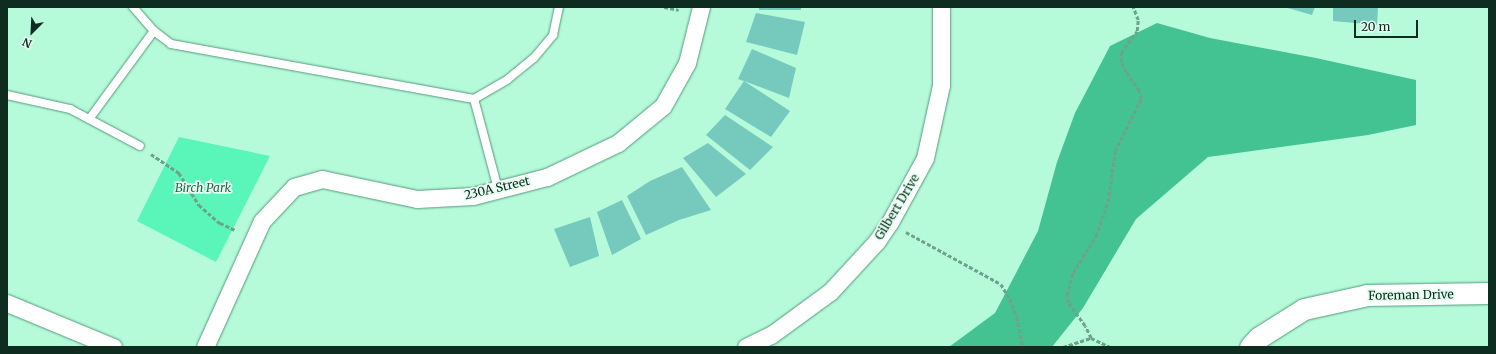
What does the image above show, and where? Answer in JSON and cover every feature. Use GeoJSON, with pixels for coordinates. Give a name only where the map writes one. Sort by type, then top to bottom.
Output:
{"type":"FeatureCollection","features":[{"type":"Feature","properties":{"kind":"street","name":"230A Street"},"geometry":{"type":"LineString","coordinates":[[205,347],[262,221],[294,187],[322,179],[417,199],[473,196],[547,177],[618,143],[663,106],[687,63],[701,7]]}},
{"type":"Feature","properties":{"kind":"street","name":"Gilbert Drive"},"geometry":{"type":"LineString","coordinates":[[746,347],[771,335],[830,292],[877,241],[890,222],[925,158],[941,85],[941,7]]}},
{"type":"Feature","properties":{"kind":"street","name":"Foreman Drive"},"geometry":{"type":"LineString","coordinates":[[1250,347],[1258,338],[1304,310],[1367,295],[1489,293]]}},
{"type":"Feature","properties":{"kind":"street"},"geometry":{"type":"LineString","coordinates":[[7,303],[113,347]]}},
{"type":"Feature","properties":{"kind":"lane"},"geometry":{"type":"LineString","coordinates":[[133,7],[154,31],[171,44],[474,99],[508,79],[534,58],[553,35],[559,7]]}},
{"type":"Feature","properties":{"kind":"lane"},"geometry":{"type":"LineString","coordinates":[[90,118],[154,31]]}},
{"type":"Feature","properties":{"kind":"lane"},"geometry":{"type":"LineString","coordinates":[[7,95],[70,109],[90,118],[140,146]]}},
{"type":"Feature","properties":{"kind":"lane"},"geometry":{"type":"LineString","coordinates":[[474,99],[498,190]]}},
{"type":"Feature","properties":{"kind":"path"},"geometry":{"type":"LineString","coordinates":[[664,7],[679,10]]}},
{"type":"Feature","properties":{"kind":"path"},"geometry":{"type":"LineString","coordinates":[[1110,347],[1091,338],[1082,321],[1068,303],[1068,295],[1073,273],[1096,236],[1108,202],[1115,151],[1141,99],[1140,91],[1126,72],[1121,62],[1120,53],[1137,31],[1138,20],[1133,7]]}},
{"type":"Feature","properties":{"kind":"path"},"geometry":{"type":"LineString","coordinates":[[140,146],[179,173],[199,204],[220,223],[235,230]]}},
{"type":"Feature","properties":{"kind":"path"},"geometry":{"type":"LineString","coordinates":[[902,230],[1001,284],[1010,299],[1017,317],[1023,347]]}},
{"type":"Feature","properties":{"kind":"path"},"geometry":{"type":"LineString","coordinates":[[1062,347],[1091,338]]}},
{"type":"Feature","properties":{"kind":"green space"},"geometry":{"type":"Polygon","coordinates":[[[1157,23],[1210,38],[1316,58],[1416,80],[1416,125],[1368,135],[1208,157],[1136,219],[1083,308],[1052,347],[949,347],[995,313],[1038,231],[1057,162],[1075,113],[1110,46],[1157,23]]]}},
{"type":"Feature","properties":{"kind":"green space","name":"Birch Park"},"geometry":{"type":"Polygon","coordinates":[[[179,137],[270,156],[216,262],[137,221],[179,137]]]}},
{"type":"Feature","properties":{"kind":"building"},"geometry":{"type":"Polygon","coordinates":[[[759,7],[801,7],[801,10],[759,10],[759,7]]]}},
{"type":"Feature","properties":{"kind":"building"},"geometry":{"type":"Polygon","coordinates":[[[1284,7],[1315,7],[1312,15],[1284,7]]]}},
{"type":"Feature","properties":{"kind":"building"},"geometry":{"type":"Polygon","coordinates":[[[1333,7],[1378,7],[1377,25],[1333,21],[1333,7]]]}},
{"type":"Feature","properties":{"kind":"building"},"geometry":{"type":"Polygon","coordinates":[[[756,13],[805,22],[797,55],[746,42],[756,13]]]}},
{"type":"Feature","properties":{"kind":"building"},"geometry":{"type":"Polygon","coordinates":[[[752,49],[796,68],[789,98],[738,79],[752,49]]]}},
{"type":"Feature","properties":{"kind":"building"},"geometry":{"type":"Polygon","coordinates":[[[744,81],[790,111],[771,137],[725,109],[744,81]]]}},
{"type":"Feature","properties":{"kind":"building"},"geometry":{"type":"Polygon","coordinates":[[[725,115],[773,147],[750,170],[706,135],[725,115]]]}},
{"type":"Feature","properties":{"kind":"building"},"geometry":{"type":"Polygon","coordinates":[[[708,143],[746,174],[716,197],[683,158],[708,143]]]}},
{"type":"Feature","properties":{"kind":"building"},"geometry":{"type":"Polygon","coordinates":[[[682,167],[711,210],[679,220],[646,235],[627,196],[650,181],[682,167]]]}},
{"type":"Feature","properties":{"kind":"building"},"geometry":{"type":"Polygon","coordinates":[[[622,200],[641,239],[612,255],[597,212],[622,200]]]}},
{"type":"Feature","properties":{"kind":"building"},"geometry":{"type":"Polygon","coordinates":[[[590,217],[599,256],[570,267],[554,229],[590,217]]]}}]}
